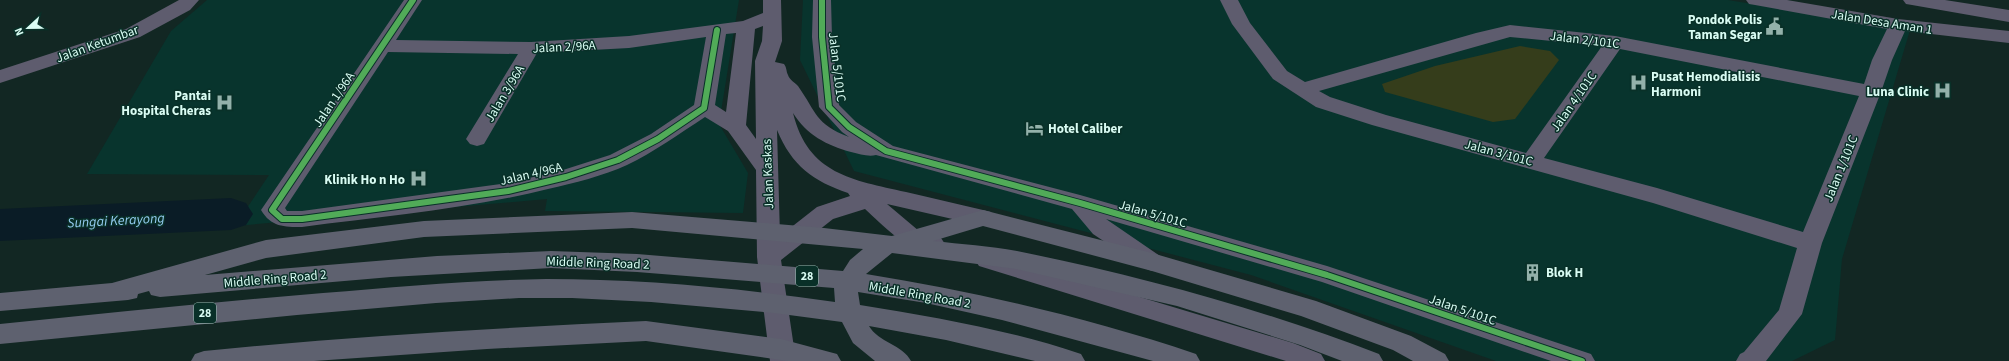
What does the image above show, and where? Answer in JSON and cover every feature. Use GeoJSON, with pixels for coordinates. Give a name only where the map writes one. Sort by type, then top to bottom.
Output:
{"type":"FeatureCollection","features":[{"type":"Feature","properties":{"kind":"highway"},"geometry":{"type":"LineString","coordinates":[[898,361],[884,354],[862,336],[848,309],[846,288],[858,266],[883,247],[911,237],[983,218],[1152,262],[1307,308],[1402,343],[1436,361]]}},
{"type":"Feature","properties":{"kind":"highway"},"geometry":{"type":"LineString","coordinates":[[113,292],[266,248],[424,229],[632,220],[824,236],[1016,260],[1177,297],[1307,337],[1370,361]]}},
{"type":"Feature","properties":{"kind":"highway","name":"Middle Ring Road 2"},"geometry":{"type":"LineString","coordinates":[[0,302],[418,266],[516,260],[638,263],[816,277],[887,287],[968,302],[1091,332],[1187,361]]}},
{"type":"Feature","properties":{"kind":"highway","name":"Middle Ring Road 2"},"geometry":{"type":"LineString","coordinates":[[0,334],[93,323],[410,295],[520,289],[629,290],[805,306],[888,318],[978,337],[1072,361]]}},
{"type":"Feature","properties":{"kind":"highway"},"geometry":{"type":"LineString","coordinates":[[204,361],[295,352],[464,340],[646,331],[782,355],[828,361]]}},
{"type":"Feature","properties":{"kind":"street","name":"Jalan Ketumbar"},"geometry":{"type":"LineString","coordinates":[[0,77],[133,33],[190,0]]}},
{"type":"Feature","properties":{"kind":"street","name":"Jalan 1/96A"},"geometry":{"type":"LineString","coordinates":[[272,210],[413,0]]}},
{"type":"Feature","properties":{"kind":"street","name":"Jalan 5/101C"},"geometry":{"type":"LineString","coordinates":[[822,0],[822,37],[829,107],[849,128],[886,151]]}},
{"type":"Feature","properties":{"kind":"street","name":"Jalan 3/101C"},"geometry":{"type":"LineString","coordinates":[[1230,0],[1241,24],[1280,76],[1323,102],[1372,118],[1656,196],[1810,243]]}},
{"type":"Feature","properties":{"kind":"street","name":"Jalan Desa Aman 1"},"geometry":{"type":"LineString","coordinates":[[1755,0],[1898,25],[2009,37]]}},
{"type":"Feature","properties":{"kind":"street"},"geometry":{"type":"LineString","coordinates":[[1912,0],[2009,16]]}},
{"type":"Feature","properties":{"kind":"street","name":"Jalan 2/96A"},"geometry":{"type":"LineString","coordinates":[[382,46],[531,48],[629,42],[746,26],[772,8]]}},
{"type":"Feature","properties":{"kind":"street","name":"Jalan Kaskas"},"geometry":{"type":"LineString","coordinates":[[772,8],[772,41],[765,61],[769,257],[782,355]]}},
{"type":"Feature","properties":{"kind":"street","name":"Jalan 1/101C"},"geometry":{"type":"LineString","coordinates":[[1749,361],[1754,359],[1790,314],[1810,243],[1871,92],[1882,60],[1898,25]]}},
{"type":"Feature","properties":{"kind":"street"},"geometry":{"type":"LineString","coordinates":[[735,126],[746,26]]}},
{"type":"Feature","properties":{"kind":"street"},"geometry":{"type":"LineString","coordinates":[[717,30],[704,108],[735,126],[767,169]]}},
{"type":"Feature","properties":{"kind":"street","name":"Jalan 2/101C"},"geometry":{"type":"LineString","coordinates":[[1302,89],[1483,37],[1510,31],[1615,42],[1871,92]]}},
{"type":"Feature","properties":{"kind":"street"},"geometry":{"type":"LineString","coordinates":[[772,41],[783,116],[790,138],[797,151],[806,162],[816,170],[863,195],[911,237],[1293,353],[1312,361]]}},
{"type":"Feature","properties":{"kind":"street","name":"Jalan 4/101C"},"geometry":{"type":"LineString","coordinates":[[1531,161],[1615,42]]}},
{"type":"Feature","properties":{"kind":"street","name":"Jalan 3/96A"},"geometry":{"type":"LineString","coordinates":[[477,139],[531,48]]}},
{"type":"Feature","properties":{"kind":"street","name":"Jalan 5/101C"},"geometry":{"type":"LineString","coordinates":[[778,78],[789,86],[805,116],[820,133],[856,146],[886,151],[1080,203],[1327,275],[1582,361]]}},
{"type":"Feature","properties":{"kind":"street","name":"Jalan 4/96A"},"geometry":{"type":"LineString","coordinates":[[272,210],[282,219],[302,219],[508,191],[566,177],[618,160],[658,139],[704,108]]}},
{"type":"Feature","properties":{"kind":"street"},"geometry":{"type":"LineString","coordinates":[[769,257],[825,214],[847,205],[863,195],[891,196],[983,218]]}},
{"type":"Feature","properties":{"kind":"street"},"geometry":{"type":"LineString","coordinates":[[1080,203],[1101,228],[1152,262]]}},
{"type":"Feature","properties":{"kind":"shaded area"},"geometry":{"type":"Polygon","coordinates":[[[207,0],[739,0],[719,124],[748,173],[743,213],[545,211],[547,199],[235,226],[269,175],[87,174],[171,31],[207,0]]]}},
{"type":"Feature","properties":{"kind":"shaded area"},"geometry":{"type":"Polygon","coordinates":[[[803,0],[1728,0],[1910,30],[1842,259],[1835,340],[1792,361],[1496,361],[1251,275],[854,171],[800,60],[803,0]]]}},
{"type":"Feature","properties":{"kind":"shaded area"},"geometry":{"type":"Polygon","coordinates":[[[1520,46],[1550,51],[1559,60],[1515,119],[1493,122],[1385,92],[1382,84],[1435,66],[1520,46]]]}},
{"type":"Feature","properties":{"kind":"waterway","name":"Sungai Kerayong"},"geometry":{"type":"LineString","coordinates":[[0,225],[231,214]]}},
{"type":"Feature","properties":{"kind":"cycle path"},"geometry":{"type":"LineString","coordinates":[[413,0],[272,210],[282,219],[302,219],[508,191],[566,177],[618,160],[658,139],[704,108],[717,30]]}},
{"type":"Feature","properties":{"kind":"cycle path"},"geometry":{"type":"LineString","coordinates":[[822,0],[822,37],[829,107],[849,127],[886,151],[1080,203],[1327,275],[1582,361]]}},
{"type":"Feature","properties":{"kind":"place","name":"Pondok Polis Taman Segar"},"geometry":{"type":"Point","coordinates":[1775,26]}},
{"type":"Feature","properties":{"kind":"place","name":"Pusat Hemodialisis Harmoni"},"geometry":{"type":"Point","coordinates":[1638,83]}},
{"type":"Feature","properties":{"kind":"place","name":"Luna Clinic"},"geometry":{"type":"Point","coordinates":[1942,91]}},
{"type":"Feature","properties":{"kind":"place","name":"Pantai Hospital Cheras"},"geometry":{"type":"Point","coordinates":[224,102]}},
{"type":"Feature","properties":{"kind":"place","name":"Hotel Caliber"},"geometry":{"type":"Point","coordinates":[1035,128]}},
{"type":"Feature","properties":{"kind":"place","name":"Klinik Ho n Ho"},"geometry":{"type":"Point","coordinates":[418,179]}},
{"type":"Feature","properties":{"kind":"place","name":"Blok H"},"geometry":{"type":"Point","coordinates":[1533,272]}}]}
